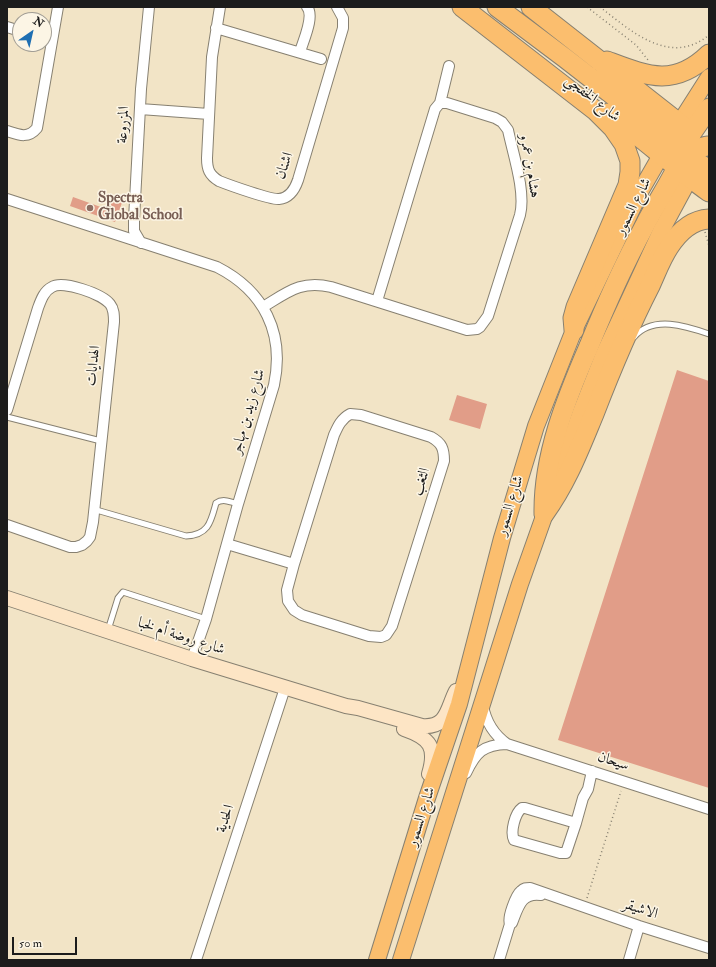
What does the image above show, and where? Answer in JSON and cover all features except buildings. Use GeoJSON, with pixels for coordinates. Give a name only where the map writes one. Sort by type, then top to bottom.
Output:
{"type":"FeatureCollection","features":[{"type":"Feature","properties":{"kind":"highway"},"geometry":{"type":"LineString","coordinates":[[462,7],[596,111],[614,128],[624,144],[630,161],[628,185],[576,306],[573,318],[574,330]]}},
{"type":"Feature","properties":{"kind":"highway","name":"شارع الخفجي"},"geometry":{"type":"LineString","coordinates":[[474,7],[640,136],[689,151]]}},
{"type":"Feature","properties":{"kind":"highway"},"geometry":{"type":"LineString","coordinates":[[497,7],[689,151]]}},
{"type":"Feature","properties":{"kind":"highway","name":"شارع الخفجي"},"geometry":{"type":"LineString","coordinates":[[531,7],[591,56],[689,151],[709,192]]}},
{"type":"Feature","properties":{"kind":"highway"},"geometry":{"type":"LineString","coordinates":[[591,56],[645,75],[661,76],[673,75],[689,69],[701,62],[709,54]]}},
{"type":"Feature","properties":{"kind":"highway"},"geometry":{"type":"LineString","coordinates":[[544,514],[544,487],[549,461],[572,386],[609,296],[645,225],[689,151],[709,108]]}},
{"type":"Feature","properties":{"kind":"highway"},"geometry":{"type":"LineString","coordinates":[[544,514],[555,499],[573,465],[639,307],[669,247],[680,233],[692,223],[709,219]]}},
{"type":"Feature","properties":{"kind":"main road","name":"شارع السمور"},"geometry":{"type":"LineString","coordinates":[[377,960],[427,798],[459,704],[502,538],[536,426],[574,330],[641,190],[689,151],[709,77]]}},
{"type":"Feature","properties":{"kind":"main road","name":"شارع السمور"},"geometry":{"type":"LineString","coordinates":[[401,960],[520,584],[544,514]]}},
{"type":"Feature","properties":{"kind":"street"},"geometry":{"type":"LineString","coordinates":[[52,27],[58,7]]}},
{"type":"Feature","properties":{"kind":"street","name":"المزروعة"},"geometry":{"type":"LineString","coordinates":[[141,243],[134,231],[134,219],[140,109],[149,7]]}},
{"type":"Feature","properties":{"kind":"street","name":"اشنان"},"geometry":{"type":"LineString","coordinates":[[220,7],[212,57],[207,162],[208,170],[212,176],[226,184],[271,198],[281,199],[289,195],[294,189],[298,180],[343,28],[343,18],[337,7]]}},
{"type":"Feature","properties":{"kind":"street"},"geometry":{"type":"LineString","coordinates":[[300,52],[311,17],[310,10],[307,7]]}},
{"type":"Feature","properties":{"kind":"street"},"geometry":{"type":"LineString","coordinates":[[216,28],[321,59]]}},
{"type":"Feature","properties":{"kind":"street"},"geometry":{"type":"LineString","coordinates":[[7,131],[28,135],[37,128],[46,52]]}},
{"type":"Feature","properties":{"kind":"street"},"geometry":{"type":"LineString","coordinates":[[377,301],[435,109],[440,103],[449,66]]}},
{"type":"Feature","properties":{"kind":"street","name":"هشام بن عمرو"},"geometry":{"type":"LineString","coordinates":[[263,307],[300,286],[315,284],[332,287],[467,330],[477,330],[480,327],[486,320],[492,308],[522,208],[522,192],[508,130],[502,122],[495,118],[447,103],[440,103]]}},
{"type":"Feature","properties":{"kind":"street"},"geometry":{"type":"LineString","coordinates":[[140,109],[209,114]]}},
{"type":"Feature","properties":{"kind":"street","name":"شارع زيد بن مهاجر"},"geometry":{"type":"LineString","coordinates":[[7,199],[141,243],[212,264],[243,283],[263,307],[272,325],[276,340],[276,375],[206,618],[192,659]]}},
{"type":"Feature","properties":{"kind":"street","name":"الهدايات"},"geometry":{"type":"LineString","coordinates":[[7,410],[38,308],[44,294],[51,288],[64,284],[95,294],[106,300],[110,304],[114,314],[93,509],[93,522],[90,537],[82,545],[70,547],[7,525]]}},
{"type":"Feature","properties":{"kind":"street","name":"الثغب"},"geometry":{"type":"LineString","coordinates":[[350,414],[361,415],[431,437],[441,444],[444,461],[392,626],[386,635],[381,637],[369,636],[302,615],[294,610],[287,597],[294,564],[334,435],[344,417],[350,414]]}},
{"type":"Feature","properties":{"kind":"street"},"geometry":{"type":"LineString","coordinates":[[227,544],[294,564]]}},
{"type":"Feature","properties":{"kind":"street","name":"شارع روضة أم لخبا"},"geometry":{"type":"LineString","coordinates":[[7,598],[285,688],[422,726],[432,726],[437,724],[445,717],[456,691],[466,680]]}},
{"type":"Feature","properties":{"kind":"street","name":"الحدية"},"geometry":{"type":"LineString","coordinates":[[196,960],[285,688]]}},
{"type":"Feature","properties":{"kind":"street","name":"سيحان"},"geometry":{"type":"LineString","coordinates":[[483,704],[488,724],[507,744]]}},
{"type":"Feature","properties":{"kind":"street","name":"شارع روضة أم لخبا"},"geometry":{"type":"LineString","coordinates":[[346,706],[356,713],[416,734],[428,742],[433,756],[426,786],[427,798]]}},
{"type":"Feature","properties":{"kind":"street","name":"سيحان"},"geometry":{"type":"LineString","coordinates":[[446,821],[475,757],[488,746],[507,744],[709,809]]}},
{"type":"Feature","properties":{"kind":"street"},"geometry":{"type":"LineString","coordinates":[[576,823],[522,808],[517,815],[512,834],[517,841],[564,854],[568,851],[576,823],[583,798],[582,790],[590,771]]}},
{"type":"Feature","properties":{"kind":"street","name":"الاشيقر"},"geometry":{"type":"LineString","coordinates":[[499,960],[510,924],[509,920],[515,900],[519,892],[526,888],[534,889],[639,926],[709,948]]}},
{"type":"Feature","properties":{"kind":"street"},"geometry":{"type":"LineString","coordinates":[[629,960],[639,926]]}},
{"type":"Feature","properties":{"kind":"lane"},"geometry":{"type":"LineString","coordinates":[[615,362],[636,335],[650,326],[666,324],[678,325],[709,334]]}},
{"type":"Feature","properties":{"kind":"lane"},"geometry":{"type":"LineString","coordinates":[[7,417],[101,441]]}},
{"type":"Feature","properties":{"kind":"lane"},"geometry":{"type":"LineString","coordinates":[[93,509],[186,536],[198,534],[208,526],[212,520],[216,503],[218,501],[238,504]]}},
{"type":"Feature","properties":{"kind":"lane"},"geometry":{"type":"LineString","coordinates":[[107,631],[118,598],[123,592],[206,618]]}},
{"type":"Feature","properties":{"kind":"path"},"geometry":{"type":"LineString","coordinates":[[586,7],[636,45],[651,62]]}},
{"type":"Feature","properties":{"kind":"path"},"geometry":{"type":"LineString","coordinates":[[600,7],[640,37],[655,44],[671,47],[688,46],[709,35]]}},
{"type":"Feature","properties":{"kind":"path"},"geometry":{"type":"LineString","coordinates":[[584,907],[623,782]]}},
{"type":"Feature","properties":{"kind":"place","name":"Spectra Global School"},"geometry":{"type":"Point","coordinates":[90,208]}}]}
